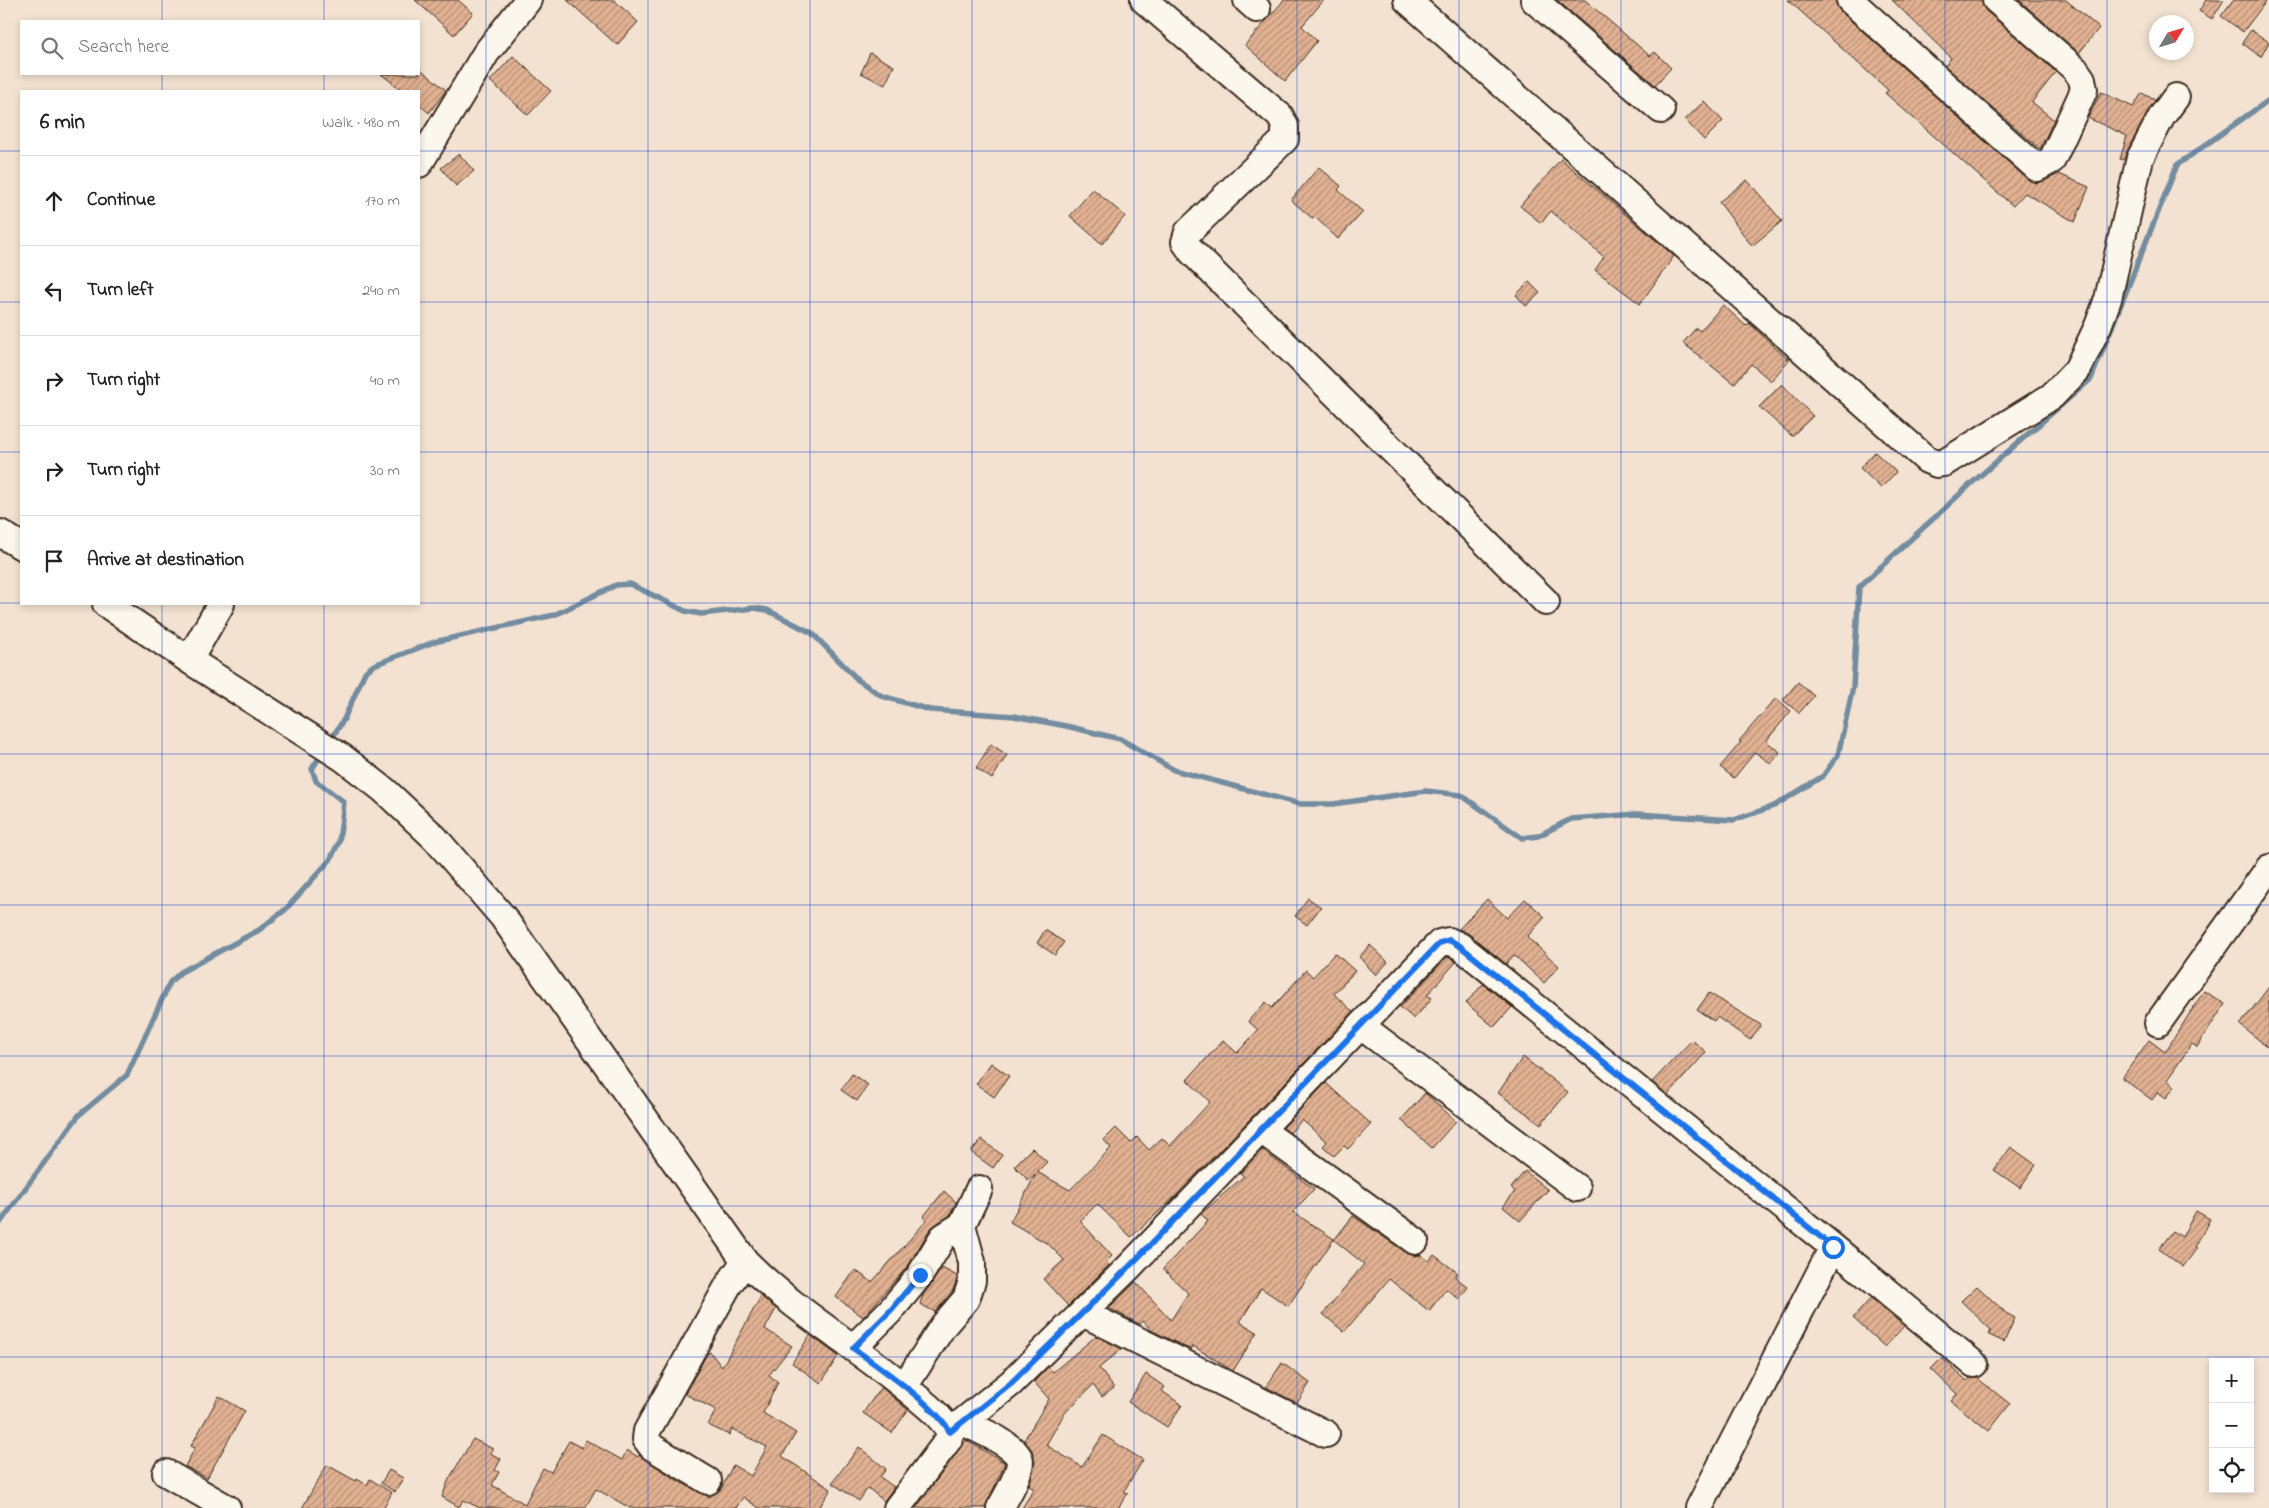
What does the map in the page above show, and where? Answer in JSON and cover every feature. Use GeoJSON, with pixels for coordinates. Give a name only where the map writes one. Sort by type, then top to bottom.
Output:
{"type":"FeatureCollection","features":[{"type":"Feature","properties":{"kind":"street"},"geometry":{"type":"LineString","coordinates":[[420,162],[486,53],[528,0]]}},
{"type":"Feature","properties":{"kind":"street"},"geometry":{"type":"LineString","coordinates":[[1144,0],[1280,116],[1285,126],[1285,139],[1188,232],[1185,242],[1188,247],[1546,602]]}},
{"type":"Feature","properties":{"kind":"street"},"geometry":{"type":"LineString","coordinates":[[1407,0],[1927,460],[1937,464],[1944,463],[2052,396],[2077,370],[2098,326],[2108,298],[2140,158],[2162,116],[2176,97]]}},
{"type":"Feature","properties":{"kind":"street"},"geometry":{"type":"LineString","coordinates":[[1534,0],[1661,110]]}},
{"type":"Feature","properties":{"kind":"street"},"geometry":{"type":"LineString","coordinates":[[1850,0],[2037,168],[2052,160],[2084,90],[2082,79],[2075,70],[1996,0]]}},
{"type":"Feature","properties":{"kind":"street"},"geometry":{"type":"LineString","coordinates":[[0,533],[20,545]]}},
{"type":"Feature","properties":{"kind":"street"},"geometry":{"type":"LineString","coordinates":[[107,605],[189,660],[343,758],[384,790],[435,838],[503,917],[744,1261],[774,1288],[904,1387],[944,1420],[957,1427],[1010,1447],[1018,1455],[1020,1461],[1011,1488],[1000,1508]]}},
{"type":"Feature","properties":{"kind":"street"},"geometry":{"type":"LineString","coordinates":[[189,660],[220,605]]}},
{"type":"Feature","properties":{"kind":"street"},"geometry":{"type":"LineString","coordinates":[[2158,1023],[2269,868]]}},
{"type":"Feature","properties":{"kind":"street"},"geometry":{"type":"LineString","coordinates":[[897,1508],[957,1427],[1011,1383],[1082,1313],[1434,949],[1440,943],[1449,940],[1467,952],[1833,1247],[1974,1364]]}},
{"type":"Feature","properties":{"kind":"street"},"geometry":{"type":"LineString","coordinates":[[1361,1026],[1577,1188]]}},
{"type":"Feature","properties":{"kind":"street"},"geometry":{"type":"LineString","coordinates":[[1261,1130],[1415,1241]]}},
{"type":"Feature","properties":{"kind":"street"},"geometry":{"type":"LineString","coordinates":[[853,1348],[891,1310],[920,1275],[944,1237],[962,1225],[979,1189]]}},
{"type":"Feature","properties":{"kind":"street"},"geometry":{"type":"LineString","coordinates":[[904,1387],[943,1326],[966,1299],[972,1281],[972,1262],[962,1225]]}},
{"type":"Feature","properties":{"kind":"street"},"geometry":{"type":"LineString","coordinates":[[1700,1508],[1833,1247]]}},
{"type":"Feature","properties":{"kind":"street"},"geometry":{"type":"LineString","coordinates":[[708,1481],[652,1447],[646,1439],[647,1431],[729,1284],[744,1261]]}},
{"type":"Feature","properties":{"kind":"street"},"geometry":{"type":"LineString","coordinates":[[1082,1313],[1326,1434]]}},
{"type":"Feature","properties":{"kind":"street"},"geometry":{"type":"LineString","coordinates":[[166,1473],[226,1508]]}},
{"type":"Feature","properties":{"kind":"building"},"geometry":{"type":"Polygon","coordinates":[[[415,0],[458,0],[473,13],[454,35],[415,0]]]}},
{"type":"Feature","properties":{"kind":"building"},"geometry":{"type":"Polygon","coordinates":[[[567,0],[614,0],[638,22],[617,45],[567,0]]]}},
{"type":"Feature","properties":{"kind":"building"},"geometry":{"type":"Polygon","coordinates":[[[1284,0],[1324,0],[1302,26],[1317,41],[1285,81],[1245,45],[1284,0]]]}},
{"type":"Feature","properties":{"kind":"building"},"geometry":{"type":"Polygon","coordinates":[[[1557,0],[1585,0],[1650,56],[1655,52],[1671,68],[1655,85],[1557,0]]]}},
{"type":"Feature","properties":{"kind":"building"},"geometry":{"type":"Polygon","coordinates":[[[1788,0],[1835,0],[1840,11],[2027,179],[2036,183],[2059,174],[2089,187],[2075,222],[2025,193],[2013,206],[1885,93],[1888,90],[1788,0]]]}},
{"type":"Feature","properties":{"kind":"building"},"geometry":{"type":"Polygon","coordinates":[[[1892,0],[1981,0],[1986,11],[2056,72],[2032,102],[2054,120],[2040,149],[1945,66],[1951,58],[1892,0]]]}},
{"type":"Feature","properties":{"kind":"building"},"geometry":{"type":"Polygon","coordinates":[[[2019,0],[2066,0],[2099,28],[2079,53],[2019,0]]]}},
{"type":"Feature","properties":{"kind":"building"},"geometry":{"type":"Polygon","coordinates":[[[2206,0],[2224,0],[2212,19],[2199,11],[2206,0]]]}},
{"type":"Feature","properties":{"kind":"building"},"geometry":{"type":"Polygon","coordinates":[[[2233,0],[2267,0],[2243,32],[2221,16],[2233,0]]]}},
{"type":"Feature","properties":{"kind":"building"},"geometry":{"type":"Polygon","coordinates":[[[2251,30],[2269,42],[2261,57],[2242,43],[2251,30]]]}},
{"type":"Feature","properties":{"kind":"building"},"geometry":{"type":"Polygon","coordinates":[[[870,53],[894,66],[885,85],[861,73],[870,53]]]}},
{"type":"Feature","properties":{"kind":"building"},"geometry":{"type":"Polygon","coordinates":[[[513,56],[551,91],[528,115],[490,81],[513,56]]]}},
{"type":"Feature","properties":{"kind":"building"},"geometry":{"type":"Polygon","coordinates":[[[420,69],[446,90],[429,113],[420,105],[420,90],[402,90],[382,75],[420,75],[420,69]]]}},
{"type":"Feature","properties":{"kind":"building"},"geometry":{"type":"Polygon","coordinates":[[[2101,92],[2133,107],[2142,93],[2155,100],[2124,160],[2120,159],[2127,136],[2088,118],[2101,92]]]}},
{"type":"Feature","properties":{"kind":"building"},"geometry":{"type":"Polygon","coordinates":[[[1704,101],[1723,121],[1704,140],[1685,120],[1704,101]]]}},
{"type":"Feature","properties":{"kind":"building"},"geometry":{"type":"Polygon","coordinates":[[[459,154],[474,171],[456,186],[441,168],[459,154]]]}},
{"type":"Feature","properties":{"kind":"building"},"geometry":{"type":"Polygon","coordinates":[[[1561,159],[1674,256],[1640,304],[1595,270],[1604,257],[1551,211],[1541,223],[1520,206],[1561,159]]]}},
{"type":"Feature","properties":{"kind":"building"},"geometry":{"type":"Polygon","coordinates":[[[1319,167],[1341,186],[1338,190],[1363,212],[1338,239],[1315,217],[1313,219],[1291,200],[1319,167]]]}},
{"type":"Feature","properties":{"kind":"building"},"geometry":{"type":"Polygon","coordinates":[[[1747,180],[1782,221],[1752,246],[1719,202],[1747,180]]]}},
{"type":"Feature","properties":{"kind":"building"},"geometry":{"type":"Polygon","coordinates":[[[1093,189],[1125,216],[1102,244],[1070,216],[1093,189]]]}},
{"type":"Feature","properties":{"kind":"building"},"geometry":{"type":"Polygon","coordinates":[[[1529,282],[1540,293],[1526,306],[1516,295],[1529,282]]]}},
{"type":"Feature","properties":{"kind":"building"},"geometry":{"type":"Polygon","coordinates":[[[1723,305],[1746,326],[1749,323],[1789,360],[1771,381],[1751,364],[1734,384],[1683,343],[1696,328],[1700,331],[1723,305]]]}},
{"type":"Feature","properties":{"kind":"building"},"geometry":{"type":"Polygon","coordinates":[[[1782,384],[1813,416],[1792,436],[1759,407],[1782,384]]]}},
{"type":"Feature","properties":{"kind":"building"},"geometry":{"type":"Polygon","coordinates":[[[1875,452],[1896,472],[1881,488],[1860,468],[1875,452]]]}},
{"type":"Feature","properties":{"kind":"building"},"geometry":{"type":"Polygon","coordinates":[[[1798,682],[1814,696],[1799,713],[1783,700],[1798,682]]]}},
{"type":"Feature","properties":{"kind":"building"},"geometry":{"type":"Polygon","coordinates":[[[1776,698],[1791,711],[1766,741],[1780,752],[1771,764],[1755,752],[1734,778],[1720,767],[1741,742],[1739,741],[1776,698]]]}},
{"type":"Feature","properties":{"kind":"building"},"geometry":{"type":"Polygon","coordinates":[[[991,744],[1007,755],[992,779],[976,768],[991,744]]]}},
{"type":"Feature","properties":{"kind":"building"},"geometry":{"type":"Polygon","coordinates":[[[1308,898],[1321,907],[1307,925],[1295,916],[1308,898]]]}},
{"type":"Feature","properties":{"kind":"building"},"geometry":{"type":"Polygon","coordinates":[[[1487,899],[1507,918],[1525,899],[1545,917],[1527,937],[1559,966],[1544,983],[1514,955],[1506,964],[1469,934],[1459,929],[1487,899]]]}},
{"type":"Feature","properties":{"kind":"building"},"geometry":{"type":"Polygon","coordinates":[[[1045,930],[1064,942],[1055,955],[1037,943],[1045,930]]]}},
{"type":"Feature","properties":{"kind":"building"},"geometry":{"type":"Polygon","coordinates":[[[1370,945],[1388,962],[1376,975],[1359,957],[1370,945]]]}},
{"type":"Feature","properties":{"kind":"building"},"geometry":{"type":"Polygon","coordinates":[[[1335,953],[1355,971],[1334,994],[1353,1012],[1174,1198],[1131,1237],[1097,1204],[1080,1221],[1112,1256],[1106,1262],[1109,1265],[1068,1306],[1043,1279],[1064,1260],[1048,1244],[1010,1222],[1036,1174],[1029,1181],[1014,1166],[1032,1148],[1047,1162],[1037,1172],[1070,1190],[1111,1148],[1104,1140],[1116,1128],[1131,1143],[1137,1137],[1149,1150],[1162,1138],[1170,1146],[1210,1102],[1187,1080],[1223,1040],[1237,1053],[1258,1030],[1248,1021],[1266,1002],[1272,1008],[1306,970],[1313,977],[1335,953]]]}},
{"type":"Feature","properties":{"kind":"building"},"geometry":{"type":"Polygon","coordinates":[[[1447,957],[1456,962],[1427,995],[1432,998],[1414,1019],[1400,1007],[1447,957]]]}},
{"type":"Feature","properties":{"kind":"building"},"geometry":{"type":"Polygon","coordinates":[[[1483,984],[1512,1007],[1494,1027],[1466,1003],[1483,984]]]}},
{"type":"Feature","properties":{"kind":"building"},"geometry":{"type":"Polygon","coordinates":[[[2269,987],[2269,1048],[2240,1025],[2269,987]]]}},
{"type":"Feature","properties":{"kind":"building"},"geometry":{"type":"Polygon","coordinates":[[[2204,991],[2225,1004],[2197,1047],[2192,1044],[2167,1080],[2175,1086],[2166,1098],[2158,1092],[2152,1100],[2122,1078],[2149,1040],[2165,1052],[2204,991]]]}},
{"type":"Feature","properties":{"kind":"building"},"geometry":{"type":"Polygon","coordinates":[[[1709,993],[1761,1025],[1750,1040],[1717,1017],[1714,1021],[1697,1010],[1709,993]]]}},
{"type":"Feature","properties":{"kind":"building"},"geometry":{"type":"Polygon","coordinates":[[[1692,1040],[1706,1052],[1668,1095],[1652,1082],[1692,1040]]]}},
{"type":"Feature","properties":{"kind":"building"},"geometry":{"type":"Polygon","coordinates":[[[1523,1057],[1568,1092],[1541,1124],[1498,1093],[1523,1057]]]}},
{"type":"Feature","properties":{"kind":"building"},"geometry":{"type":"Polygon","coordinates":[[[991,1063],[1009,1076],[994,1097],[976,1084],[991,1063]]]}},
{"type":"Feature","properties":{"kind":"building"},"geometry":{"type":"Polygon","coordinates":[[[852,1074],[868,1085],[857,1101],[841,1090],[852,1074]]]}},
{"type":"Feature","properties":{"kind":"building"},"geometry":{"type":"Polygon","coordinates":[[[1326,1083],[1371,1124],[1348,1149],[1344,1146],[1334,1156],[1323,1146],[1327,1142],[1302,1120],[1290,1133],[1283,1128],[1326,1083]]]}},
{"type":"Feature","properties":{"kind":"building"},"geometry":{"type":"Polygon","coordinates":[[[1425,1093],[1456,1121],[1432,1148],[1401,1120],[1425,1093]]]}},
{"type":"Feature","properties":{"kind":"building"},"geometry":{"type":"Polygon","coordinates":[[[981,1139],[1002,1155],[993,1168],[971,1152],[981,1139]]]}},
{"type":"Feature","properties":{"kind":"building"},"geometry":{"type":"Polygon","coordinates":[[[2011,1147],[2036,1165],[2020,1188],[1994,1170],[2011,1147]]]}},
{"type":"Feature","properties":{"kind":"building"},"geometry":{"type":"Polygon","coordinates":[[[1262,1150],[1314,1189],[1293,1212],[1334,1239],[1288,1306],[1261,1288],[1240,1322],[1257,1332],[1233,1371],[1193,1346],[1191,1350],[1151,1330],[1143,1321],[1139,1324],[1109,1308],[1136,1282],[1171,1320],[1188,1293],[1163,1269],[1208,1221],[1201,1214],[1244,1176],[1240,1173],[1262,1150]]]}},
{"type":"Feature","properties":{"kind":"building"},"geometry":{"type":"Polygon","coordinates":[[[1525,1171],[1548,1190],[1520,1221],[1503,1207],[1515,1191],[1511,1188],[1525,1171]]]}},
{"type":"Feature","properties":{"kind":"building"},"geometry":{"type":"Polygon","coordinates":[[[944,1191],[956,1202],[950,1215],[930,1229],[908,1266],[863,1317],[836,1297],[855,1270],[872,1282],[927,1220],[923,1217],[944,1191]]]}},
{"type":"Feature","properties":{"kind":"building"},"geometry":{"type":"Polygon","coordinates":[[[2196,1211],[2210,1219],[2195,1247],[2197,1248],[2183,1267],[2159,1249],[2173,1231],[2182,1237],[2196,1211]]]}},
{"type":"Feature","properties":{"kind":"building"},"geometry":{"type":"Polygon","coordinates":[[[1353,1216],[1407,1253],[1414,1256],[1421,1255],[1429,1261],[1434,1255],[1458,1273],[1455,1277],[1468,1287],[1459,1299],[1446,1289],[1429,1311],[1389,1279],[1344,1332],[1323,1314],[1364,1264],[1334,1240],[1353,1216]]]}},
{"type":"Feature","properties":{"kind":"building"},"geometry":{"type":"Polygon","coordinates":[[[942,1268],[957,1276],[957,1279],[952,1292],[935,1312],[920,1304],[923,1295],[942,1268]]]}},
{"type":"Feature","properties":{"kind":"building"},"geometry":{"type":"Polygon","coordinates":[[[1977,1286],[2006,1313],[2015,1318],[2004,1342],[1989,1335],[1991,1330],[1961,1301],[1977,1286]]]}},
{"type":"Feature","properties":{"kind":"building"},"geometry":{"type":"Polygon","coordinates":[[[761,1296],[776,1309],[765,1329],[792,1346],[769,1375],[778,1382],[763,1413],[796,1433],[782,1456],[831,1489],[819,1508],[759,1508],[743,1497],[736,1508],[630,1508],[596,1489],[585,1508],[480,1508],[463,1500],[459,1507],[442,1497],[449,1479],[473,1439],[493,1449],[490,1453],[501,1459],[495,1470],[499,1472],[492,1485],[525,1504],[543,1468],[551,1472],[569,1441],[582,1448],[586,1440],[622,1460],[627,1450],[638,1457],[639,1455],[678,1481],[710,1497],[721,1489],[733,1465],[751,1476],[767,1447],[732,1429],[729,1435],[708,1425],[716,1410],[685,1394],[707,1354],[710,1352],[722,1367],[761,1296]]]}},
{"type":"Feature","properties":{"kind":"building"},"geometry":{"type":"Polygon","coordinates":[[[1871,1298],[1904,1326],[1885,1347],[1853,1318],[1871,1298]]]}},
{"type":"Feature","properties":{"kind":"building"},"geometry":{"type":"Polygon","coordinates":[[[810,1335],[838,1356],[821,1383],[792,1363],[810,1335]]]}},
{"type":"Feature","properties":{"kind":"building"},"geometry":{"type":"Polygon","coordinates":[[[1096,1336],[1122,1349],[1099,1368],[1114,1388],[1102,1397],[1093,1385],[1064,1414],[1046,1445],[1082,1467],[1103,1435],[1143,1460],[1124,1491],[1128,1493],[1118,1508],[1022,1508],[1034,1489],[1029,1486],[1035,1463],[1032,1450],[1024,1440],[1049,1399],[1034,1382],[1048,1367],[1053,1372],[1096,1336]]]}},
{"type":"Feature","properties":{"kind":"building"},"geometry":{"type":"Polygon","coordinates":[[[1942,1358],[1967,1381],[1970,1378],[1977,1378],[2010,1404],[1989,1431],[1951,1401],[1957,1394],[1931,1369],[1942,1358]]]}},
{"type":"Feature","properties":{"kind":"building"},"geometry":{"type":"Polygon","coordinates":[[[1282,1363],[1310,1383],[1297,1403],[1266,1387],[1282,1363]]]}},
{"type":"Feature","properties":{"kind":"building"},"geometry":{"type":"Polygon","coordinates":[[[1146,1374],[1165,1387],[1162,1391],[1182,1405],[1167,1427],[1128,1402],[1146,1374]]]}},
{"type":"Feature","properties":{"kind":"building"},"geometry":{"type":"Polygon","coordinates":[[[881,1387],[908,1410],[892,1433],[863,1413],[881,1387]]]}},
{"type":"Feature","properties":{"kind":"building"},"geometry":{"type":"Polygon","coordinates":[[[219,1396],[245,1411],[207,1478],[185,1466],[195,1448],[191,1446],[219,1396]]]}},
{"type":"Feature","properties":{"kind":"building"},"geometry":{"type":"Polygon","coordinates":[[[966,1440],[1005,1463],[985,1508],[916,1508],[966,1440]]]}},
{"type":"Feature","properties":{"kind":"building"},"geometry":{"type":"Polygon","coordinates":[[[859,1447],[886,1469],[880,1477],[894,1487],[884,1501],[868,1488],[859,1501],[832,1483],[859,1447]]]}},
{"type":"Feature","properties":{"kind":"building"},"geometry":{"type":"Polygon","coordinates":[[[327,1465],[367,1485],[370,1479],[392,1493],[383,1508],[302,1508],[327,1465]]]}},
{"type":"Feature","properties":{"kind":"building"},"geometry":{"type":"Polygon","coordinates":[[[389,1470],[403,1478],[395,1492],[381,1483],[389,1470]]]}},
{"type":"Feature","properties":{"kind":"waterway"},"geometry":{"type":"LineString","coordinates":[[330,741],[344,719],[365,672],[374,665],[434,642],[554,615],[616,585],[630,584],[685,611],[701,614],[754,608],[767,610],[812,633],[858,680],[882,696],[930,710],[1014,716],[1120,739],[1174,770],[1300,804],[1333,804],[1426,791],[1461,795],[1522,838],[1538,836],[1571,819],[1637,814],[1734,820],[1774,806],[1823,776],[1838,755],[1853,687],[1859,587],[1973,482],[2091,379],[2177,165],[2269,100]]}},
{"type":"Feature","properties":{"kind":"waterway"},"geometry":{"type":"LineString","coordinates":[[0,1223],[79,1115],[127,1075],[170,982],[181,972],[259,930],[286,909],[330,860],[339,842],[344,802],[316,781],[312,769],[322,753]]}},
{"type":"Feature","properties":{"kind":"route"},"geometry":{"type":"LineString","coordinates":[[920,1275],[891,1310],[853,1348],[944,1420],[950,1432],[1011,1383],[1128,1268],[1434,949],[1440,943],[1449,940],[1460,946],[1833,1247]]}}]}
